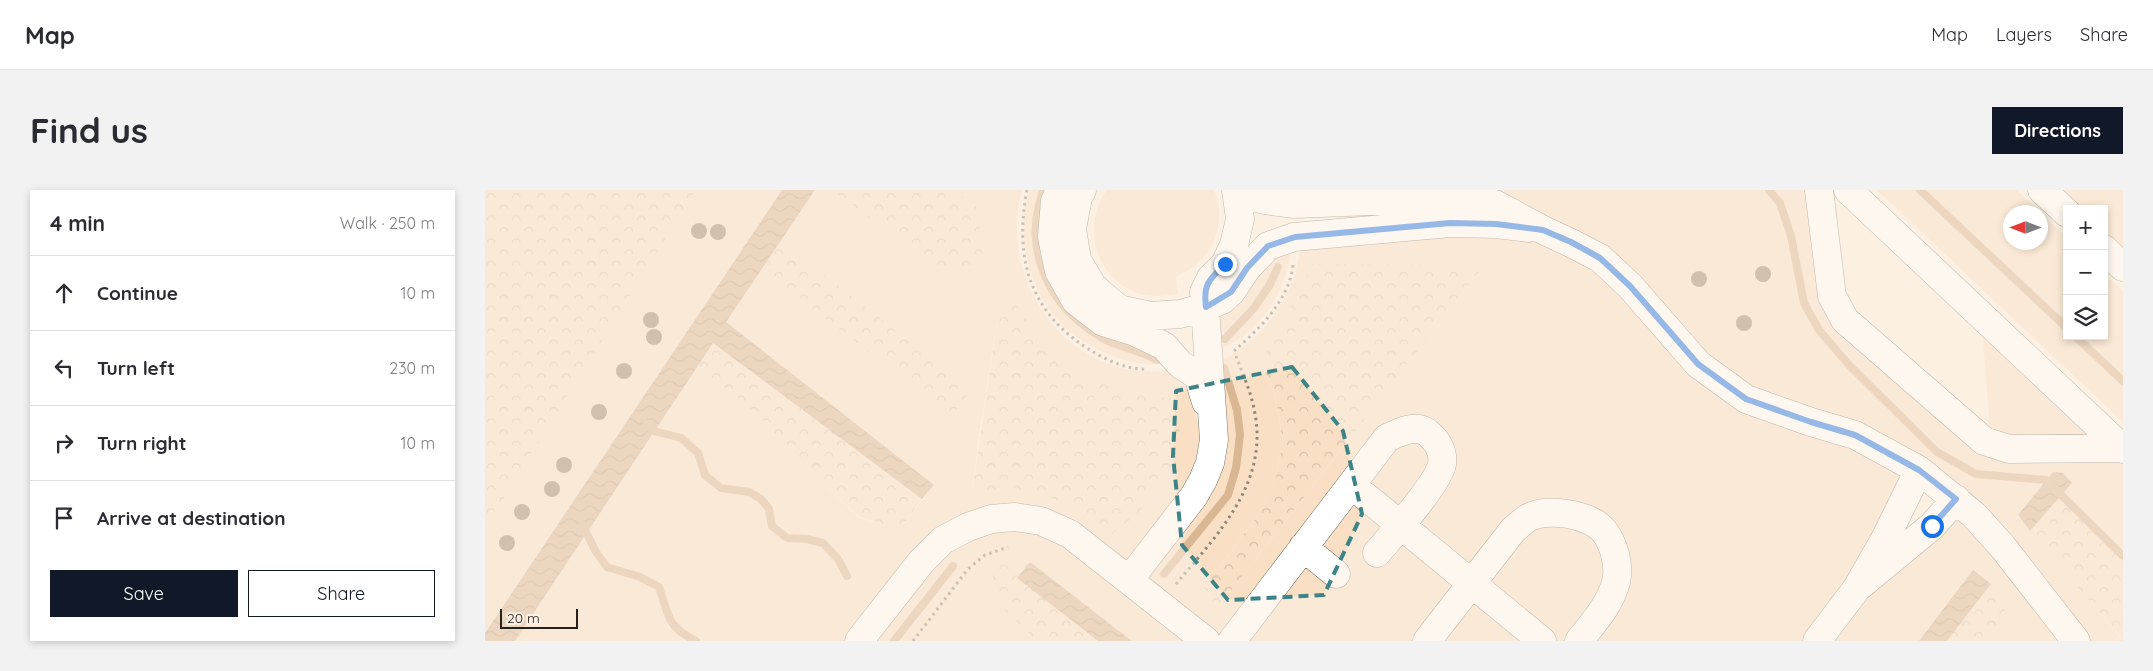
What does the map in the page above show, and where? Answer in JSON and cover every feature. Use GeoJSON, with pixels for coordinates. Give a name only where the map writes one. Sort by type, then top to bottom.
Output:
{"type":"FeatureCollection","features":[{"type":"Feature","properties":{"kind":"lane"},"geometry":{"type":"LineString","coordinates":[[1061,190],[1055,201],[1052,237],[1059,272],[1076,301],[1103,322],[1135,332],[1164,346],[1180,364],[1198,376],[1213,422]]}},
{"type":"Feature","properties":{"kind":"lane"},"geometry":{"type":"LineString","coordinates":[[1082,190],[1077,197],[1071,229],[1077,260],[1093,287],[1119,309],[1150,316],[1180,314],[1206,307],[1231,292],[1247,268],[1268,246],[1295,237],[1450,223],[1496,224],[1543,230]]}},
{"type":"Feature","properties":{"kind":"lane"},"geometry":{"type":"LineString","coordinates":[[1129,580],[1194,496],[1210,463],[1214,440],[1204,292],[1211,278],[1225,264],[1235,245],[1240,219],[1236,190]]}},
{"type":"Feature","properties":{"kind":"lane"},"geometry":{"type":"LineString","coordinates":[[1819,190],[1831,296],[1845,320],[1984,442],[2009,449],[2123,449]]}},
{"type":"Feature","properties":{"kind":"lane"},"geometry":{"type":"LineString","coordinates":[[1848,190],[2123,449]]}},
{"type":"Feature","properties":{"kind":"lane"},"geometry":{"type":"LineString","coordinates":[[2043,190],[2063,209]]}},
{"type":"Feature","properties":{"kind":"lane"},"geometry":{"type":"LineString","coordinates":[[1254,193],[1293,204],[1455,198],[1495,204],[1543,230],[1571,242],[1600,258],[1630,286],[1698,364],[1746,399],[1855,435],[1919,470],[1956,499],[1974,515],[2002,546],[2076,641]]}},
{"type":"Feature","properties":{"kind":"lane"},"geometry":{"type":"LineString","coordinates":[[2105,250],[2123,267]]}},
{"type":"Feature","properties":{"kind":"lane"},"geometry":{"type":"LineString","coordinates":[[1231,641],[1387,438],[1405,429],[1425,430],[1439,443],[1442,463],[1435,480],[1377,553]]}},
{"type":"Feature","properties":{"kind":"lane"},"geometry":{"type":"LineString","coordinates":[[1817,641],[1857,588],[1885,539],[1919,470]]}},
{"type":"Feature","properties":{"kind":"lane"},"geometry":{"type":"LineString","coordinates":[[1365,496],[1542,641]]}},
{"type":"Feature","properties":{"kind":"lane"},"geometry":{"type":"LineString","coordinates":[[1857,588],[1932,526],[1956,499]]}},
{"type":"Feature","properties":{"kind":"lane"},"geometry":{"type":"LineString","coordinates":[[1427,641],[1513,530],[1529,517],[1553,512],[1580,516],[1603,530],[1616,556],[1616,582],[1603,610],[1579,641]]}},
{"type":"Feature","properties":{"kind":"lane"},"geometry":{"type":"LineString","coordinates":[[859,641],[921,562],[943,540],[968,527],[991,519],[1015,518],[1041,521],[1070,534],[1206,641]]}},
{"type":"Feature","properties":{"kind":"lane"},"geometry":{"type":"LineString","coordinates":[[1303,548],[1337,574]]}},
{"type":"Feature","properties":{"kind":"path"},"geometry":{"type":"LineString","coordinates":[[913,641],[968,569],[985,555],[1013,546]]}},
{"type":"Feature","properties":{"kind":"highlighted area"},"geometry":{"type":"Polygon","coordinates":[[[1292,367],[1343,431],[1362,514],[1324,595],[1228,600],[1182,545],[1173,456],[1176,391],[1292,367]]]}},
{"type":"Feature","properties":{"kind":"green space"},"geometry":{"type":"Polygon","coordinates":[[[485,190],[696,190],[485,528],[485,190]]]}},
{"type":"Feature","properties":{"kind":"green space"},"geometry":{"type":"Polygon","coordinates":[[[696,190],[782,190],[485,633],[485,528],[696,190]]]}},
{"type":"Feature","properties":{"kind":"green space"},"geometry":{"type":"Polygon","coordinates":[[[815,190],[832,190],[939,268],[976,207],[954,190],[1022,190],[1017,226],[1021,260],[1032,293],[1050,322],[1075,345],[1104,362],[1137,371],[1174,370],[1189,390],[1199,426],[1214,440],[1228,427],[1215,366],[1222,358],[1232,355],[1253,338],[1274,315],[1290,287],[1299,257],[1300,242],[1458,231],[1522,238],[1547,245],[1558,221],[1526,208],[1297,196],[1297,190],[1819,190],[1832,296],[1984,441],[1989,417],[1981,315],[2123,449],[2123,556],[2061,495],[2071,483],[2053,472],[2018,515],[2123,641],[1993,641],[2010,620],[1973,570],[1919,641],[1132,641],[1030,562],[1018,557],[997,603],[1037,641],[515,641],[694,370],[729,390],[765,423],[802,464],[859,518],[899,530],[934,485],[726,322],[761,269],[952,415],[967,396],[960,381],[781,241],[815,190]],[[1485,265],[1261,363],[1275,394],[1283,442],[1275,481],[1256,518],[1201,592],[1219,606],[1485,265]],[[1015,303],[999,309],[972,492],[1010,488],[1047,496],[1085,512],[1112,534],[1175,399],[1137,393],[1088,378],[1042,342],[1015,303]],[[1920,470],[1885,539],[1932,526],[1956,499],[1920,470]]]}},
{"type":"Feature","properties":{"kind":"green space"},"geometry":{"type":"Polygon","coordinates":[[[832,190],[954,190],[976,207],[984,251],[966,272],[939,269],[832,190]]]}},
{"type":"Feature","properties":{"kind":"green space"},"geometry":{"type":"Polygon","coordinates":[[[1030,190],[1050,190],[1043,214],[1168,362],[1148,365],[1115,357],[1079,339],[1056,318],[1044,302],[1035,285],[1025,247],[1025,208],[1030,190]]]}},
{"type":"Feature","properties":{"kind":"green space"},"geometry":{"type":"Polygon","coordinates":[[[1107,190],[1214,190],[1219,208],[1216,235],[1208,252],[1202,259],[1176,277],[1178,294],[1149,296],[1140,294],[1125,287],[1112,277],[1103,264],[1097,250],[1094,235],[1095,219],[1099,204],[1107,190]]]}},
{"type":"Feature","properties":{"kind":"green space"},"geometry":{"type":"Polygon","coordinates":[[[1877,190],[2017,190],[2033,205],[2003,205],[2003,250],[2048,250],[2048,220],[2063,234],[2063,340],[2108,340],[2108,278],[2123,291],[2123,422],[1877,190]]]}},
{"type":"Feature","properties":{"kind":"green space"},"geometry":{"type":"Polygon","coordinates":[[[2063,190],[2123,190],[2123,248],[2108,234],[2108,205],[2078,205],[2063,190]]]}},
{"type":"Feature","properties":{"kind":"green space"},"geometry":{"type":"Polygon","coordinates":[[[781,241],[960,381],[967,396],[952,416],[761,269],[781,241]]]}},
{"type":"Feature","properties":{"kind":"green space"},"geometry":{"type":"Polygon","coordinates":[[[1291,246],[1285,278],[1268,310],[1244,335],[1230,344],[1215,350],[1219,322],[1223,312],[1255,273],[1291,246]]]}},
{"type":"Feature","properties":{"kind":"green space"},"geometry":{"type":"Polygon","coordinates":[[[1313,264],[1485,265],[1219,606],[1201,592],[1256,518],[1275,481],[1283,442],[1275,394],[1261,363],[1313,264]]]}},
{"type":"Feature","properties":{"kind":"green space"},"geometry":{"type":"Polygon","coordinates":[[[1015,303],[1042,342],[1088,378],[1137,393],[1175,399],[1180,438],[1169,477],[1138,513],[1112,534],[1085,512],[1047,496],[1010,488],[972,492],[999,309],[1015,303]]]}},
{"type":"Feature","properties":{"kind":"green space"},"geometry":{"type":"Polygon","coordinates":[[[713,343],[922,499],[899,530],[859,517],[802,464],[765,423],[729,390],[694,370],[713,343]]]}},
{"type":"Feature","properties":{"kind":"green space"},"geometry":{"type":"Polygon","coordinates":[[[2061,495],[2123,556],[2123,640],[2030,531],[2061,495]]]}},
{"type":"Feature","properties":{"kind":"green space"},"geometry":{"type":"Polygon","coordinates":[[[1018,557],[1030,562],[1017,578],[1098,641],[1037,641],[997,603],[993,574],[1002,560],[1018,557]]]}},
{"type":"Feature","properties":{"kind":"green space"},"geometry":{"type":"Polygon","coordinates":[[[1991,584],[2010,620],[1993,641],[1947,641],[1991,584]]]}},
{"type":"Feature","properties":{"kind":"water"},"geometry":{"type":"Polygon","coordinates":[[[782,190],[815,190],[726,322],[934,485],[922,499],[713,343],[515,641],[485,641],[485,633],[782,190]]]}},
{"type":"Feature","properties":{"kind":"water"},"geometry":{"type":"Polygon","coordinates":[[[2053,472],[2063,473],[2072,483],[2030,531],[2018,515],[2053,472]]]}},
{"type":"Feature","properties":{"kind":"water"},"geometry":{"type":"Polygon","coordinates":[[[1030,562],[1132,641],[1098,641],[1017,578],[1030,562]]]}},
{"type":"Feature","properties":{"kind":"water"},"geometry":{"type":"Polygon","coordinates":[[[1973,570],[1991,584],[1947,641],[1919,641],[1973,570]]]}},
{"type":"Feature","properties":{"kind":"waterway"},"geometry":{"type":"LineString","coordinates":[[1043,190],[1036,220],[1036,239],[1043,271],[1057,298],[1078,320],[1104,339],[1157,360]]}},
{"type":"Feature","properties":{"kind":"waterway"},"geometry":{"type":"LineString","coordinates":[[1769,190],[1780,203],[1791,236],[1804,303],[1819,330],[1849,365],[1937,452],[1976,474],[2046,480],[2123,556]]}},
{"type":"Feature","properties":{"kind":"waterway"},"geometry":{"type":"LineString","coordinates":[[1920,190],[2063,324]]}},
{"type":"Feature","properties":{"kind":"waterway"},"geometry":{"type":"LineString","coordinates":[[1225,339],[1254,308],[1269,286],[1278,267]]}},
{"type":"Feature","properties":{"kind":"waterway"},"geometry":{"type":"LineString","coordinates":[[2079,340],[2123,381]]}},
{"type":"Feature","properties":{"kind":"waterway"},"geometry":{"type":"LineString","coordinates":[[1164,574],[1228,495],[1236,468],[1240,435],[1237,410],[1224,368]]}},
{"type":"Feature","properties":{"kind":"waterway"},"geometry":{"type":"LineString","coordinates":[[647,424],[654,431],[681,438],[698,453],[705,475],[721,488],[749,492],[761,499],[769,509],[772,526],[787,538],[807,539],[823,543],[838,559],[847,576]]}},
{"type":"Feature","properties":{"kind":"waterway"},"geometry":{"type":"LineString","coordinates":[[583,526],[596,552],[607,567],[640,577],[659,587],[667,612],[674,625],[686,636],[696,641]]}},
{"type":"Feature","properties":{"kind":"waterway"},"geometry":{"type":"LineString","coordinates":[[894,641],[953,566]]}},
{"type":"Feature","properties":{"kind":"route"},"geometry":{"type":"LineString","coordinates":[[1225,264],[1211,278],[1204,292],[1206,307],[1222,300],[1231,292],[1247,268],[1268,246],[1295,237],[1450,223],[1496,224],[1543,230],[1571,242],[1600,258],[1630,286],[1698,364],[1746,399],[1777,411],[1855,435],[1919,470],[1956,499],[1932,526]]}}]}
